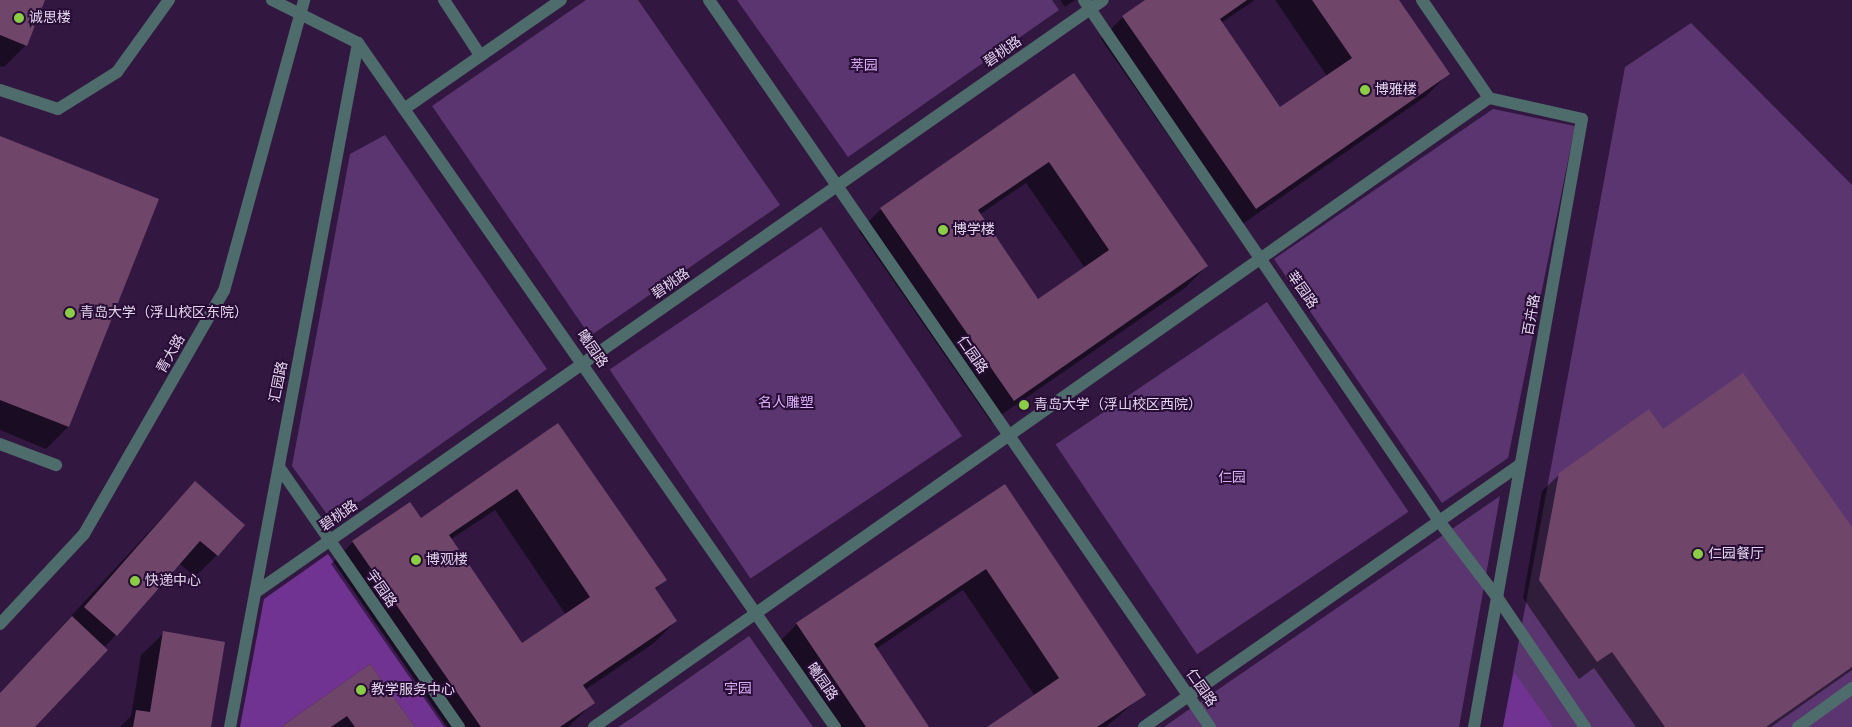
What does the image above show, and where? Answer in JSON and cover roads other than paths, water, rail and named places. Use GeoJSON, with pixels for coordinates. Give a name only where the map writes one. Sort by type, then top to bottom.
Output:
{"type":"FeatureCollection","features":[{"type":"Feature","properties":{"kind":"street"},"geometry":{"type":"LineString","coordinates":[[0,90],[58,109],[117,72],[169,0]]}},
{"type":"Feature","properties":{"kind":"street","name":"曦园路"},"geometry":{"type":"LineString","coordinates":[[272,0],[303,6],[358,43],[584,363],[835,727]]}},
{"type":"Feature","properties":{"kind":"street"},"geometry":{"type":"LineString","coordinates":[[444,0],[480,55]]}},
{"type":"Feature","properties":{"kind":"street"},"geometry":{"type":"LineString","coordinates":[[404,109],[561,0]]}},
{"type":"Feature","properties":{"kind":"street","name":"仁园路"},"geometry":{"type":"LineString","coordinates":[[709,0],[1210,727]]}},
{"type":"Feature","properties":{"kind":"street","name":"碧桃路"},"geometry":{"type":"LineString","coordinates":[[256,592],[837,186],[1087,4],[1103,0]]}},
{"type":"Feature","properties":{"kind":"street"},"geometry":{"type":"LineString","coordinates":[[594,727],[1489,98],[1422,0]]}},
{"type":"Feature","properties":{"kind":"street"},"geometry":{"type":"LineString","coordinates":[[1087,4],[1585,727]]}},
{"type":"Feature","properties":{"kind":"street","name":"青大路"},"geometry":{"type":"LineString","coordinates":[[0,624],[84,534],[224,292],[303,6]]}},
{"type":"Feature","properties":{"kind":"street","name":"汇园路"},"geometry":{"type":"LineString","coordinates":[[230,727],[358,43]]}},
{"type":"Feature","properties":{"kind":"street","name":"百卉路"},"geometry":{"type":"LineString","coordinates":[[1474,727],[1582,119],[1489,98]]}},
{"type":"Feature","properties":{"kind":"street"},"geometry":{"type":"LineString","coordinates":[[0,444],[56,465]]}},
{"type":"Feature","properties":{"kind":"street"},"geometry":{"type":"LineString","coordinates":[[1144,727],[1520,465]]}},
{"type":"Feature","properties":{"kind":"street","name":"宇园路"},"geometry":{"type":"LineString","coordinates":[[279,467],[459,727]]}},
{"type":"Feature","properties":{"kind":"street"},"geometry":{"type":"LineString","coordinates":[[1798,727],[1852,688]]}},
{"type":"Feature","properties":{"kind":"place","name":"诚思楼"},"geometry":{"type":"Point","coordinates":[19,18]}},
{"type":"Feature","properties":{"kind":"place","name":"博雅楼"},"geometry":{"type":"Point","coordinates":[1365,90]}},
{"type":"Feature","properties":{"kind":"place","name":"博学楼"},"geometry":{"type":"Point","coordinates":[943,230]}},
{"type":"Feature","properties":{"kind":"place","name":"青岛大学（浮山校区东院）"},"geometry":{"type":"Point","coordinates":[70,313]}},
{"type":"Feature","properties":{"kind":"place","name":"青岛大学（浮山校区西院）"},"geometry":{"type":"Point","coordinates":[1024,405]}},
{"type":"Feature","properties":{"kind":"place","name":"仁园餐厅"},"geometry":{"type":"Point","coordinates":[1698,554]}},
{"type":"Feature","properties":{"kind":"place","name":"博观楼"},"geometry":{"type":"Point","coordinates":[416,560]}},
{"type":"Feature","properties":{"kind":"place","name":"快递中心"},"geometry":{"type":"Point","coordinates":[135,581]}},
{"type":"Feature","properties":{"kind":"place","name":"教学服务中心"},"geometry":{"type":"Point","coordinates":[361,690]}},
{"type":"Feature","properties":{"kind":"park label","name":"萃园"},"geometry":{"type":"Point","coordinates":[864,66]}},
{"type":"Feature","properties":{"kind":"park label","name":"名人雕塑"},"geometry":{"type":"Point","coordinates":[786,403]}},
{"type":"Feature","properties":{"kind":"park label","name":"仁园"},"geometry":{"type":"Point","coordinates":[1232,478]}},
{"type":"Feature","properties":{"kind":"park label","name":"宇园"},"geometry":{"type":"Point","coordinates":[738,689]}}]}
